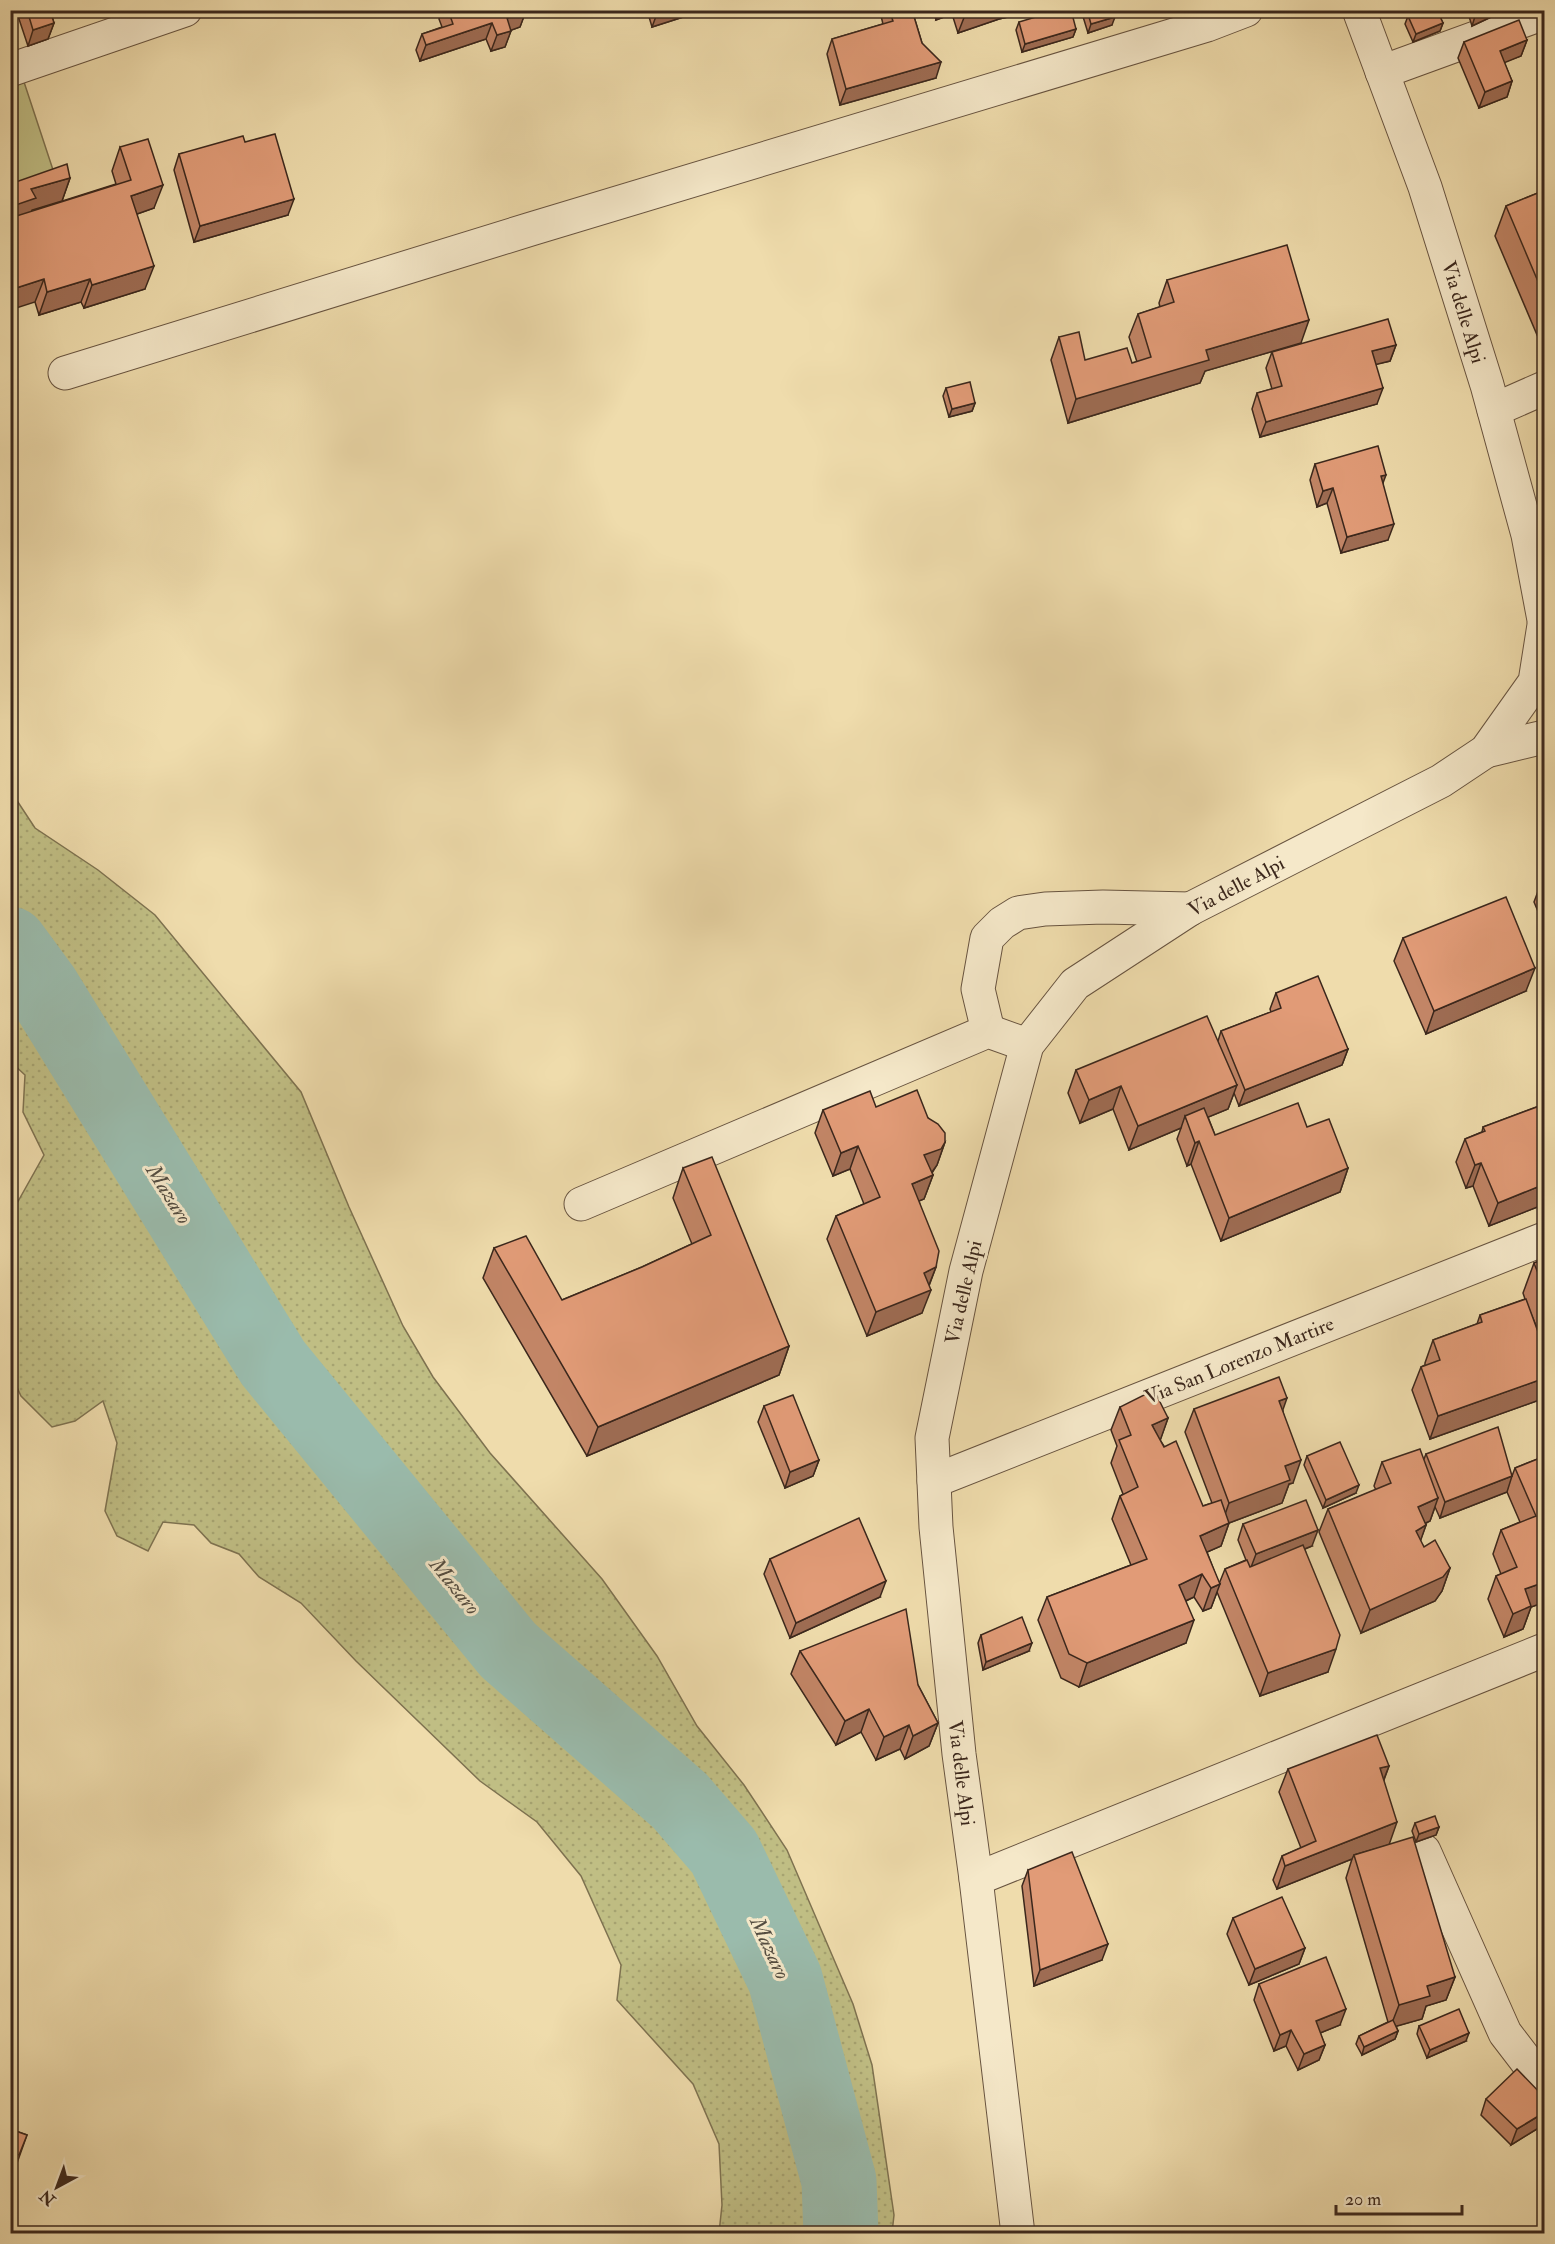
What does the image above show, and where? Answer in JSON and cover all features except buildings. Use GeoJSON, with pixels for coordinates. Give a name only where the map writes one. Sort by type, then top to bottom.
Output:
{"type":"FeatureCollection","features":[{"type":"Feature","properties":{"kind":"street"},"geometry":{"type":"LineString","coordinates":[[10,70],[184,10]]}},
{"type":"Feature","properties":{"kind":"street"},"geometry":{"type":"LineString","coordinates":[[65,373],[531,228],[1196,29],[1246,10]]}},
{"type":"Feature","properties":{"kind":"street","name":"Via delle Alpi"},"geometry":{"type":"LineString","coordinates":[[1018,2234],[959,1754],[936,1527],[932,1438],[964,1282],[1027,1045],[1075,984],[1190,909],[1441,781],[1486,751],[1535,682],[1545,622],[1528,535],[1494,410],[1425,187],[1359,10]]}},
{"type":"Feature","properties":{"kind":"street"},"geometry":{"type":"LineString","coordinates":[[1382,72],[1545,13]]}},
{"type":"Feature","properties":{"kind":"street"},"geometry":{"type":"LineString","coordinates":[[1494,410],[1545,388]]}},
{"type":"Feature","properties":{"kind":"street"},"geometry":{"type":"LineString","coordinates":[[1486,751],[1545,737]]}},
{"type":"Feature","properties":{"kind":"street"},"geometry":{"type":"LineString","coordinates":[[988,1031],[978,989],[987,938],[1002,923],[1018,913],[1045,909],[1103,907],[1190,909]]}},
{"type":"Feature","properties":{"kind":"street"},"geometry":{"type":"LineString","coordinates":[[581,1204],[988,1031],[1027,1045]]}},
{"type":"Feature","properties":{"kind":"street","name":"Via San Lorenzo Martire"},"geometry":{"type":"LineString","coordinates":[[934,1481],[1545,1239]]}},
{"type":"Feature","properties":{"kind":"street"},"geometry":{"type":"LineString","coordinates":[[976,1879],[1545,1650]]}},
{"type":"Feature","properties":{"kind":"street"},"geometry":{"type":"LineString","coordinates":[[1424,1851],[1505,2033],[1545,2084]]}},
{"type":"Feature","properties":{"kind":"shaded area"},"geometry":{"type":"Polygon","coordinates":[[[24,82],[59,188],[11,204],[11,87],[24,82]]]}},
{"type":"Feature","properties":{"kind":"shaded area"},"geometry":{"type":"Polygon","coordinates":[[[10,790],[35,828],[98,870],[155,915],[301,1092],[349,1207],[403,1326],[433,1377],[490,1453],[602,1579],[657,1656],[697,1726],[744,1785],[787,1850],[853,2004],[872,2065],[894,2215],[892,2233],[719,2233],[722,2205],[719,2144],[693,2084],[617,2000],[621,1965],[581,1876],[537,1822],[480,1781],[356,1661],[301,1603],[259,1577],[239,1554],[211,1543],[194,1525],[163,1522],[148,1551],[117,1536],[105,1511],[117,1443],[103,1401],[75,1421],[52,1427],[21,1396],[11,1374],[11,1214],[44,1155],[23,1112],[25,1075],[11,1062],[10,790]]]}},
{"type":"Feature","properties":{"kind":"waterway","name":"Mazaro"},"geometry":{"type":"LineString","coordinates":[[10,944],[43,989],[273,1363],[508,1650],[680,1801],[724,1852],[785,1979],[839,2181],[841,2234]]}}]}
